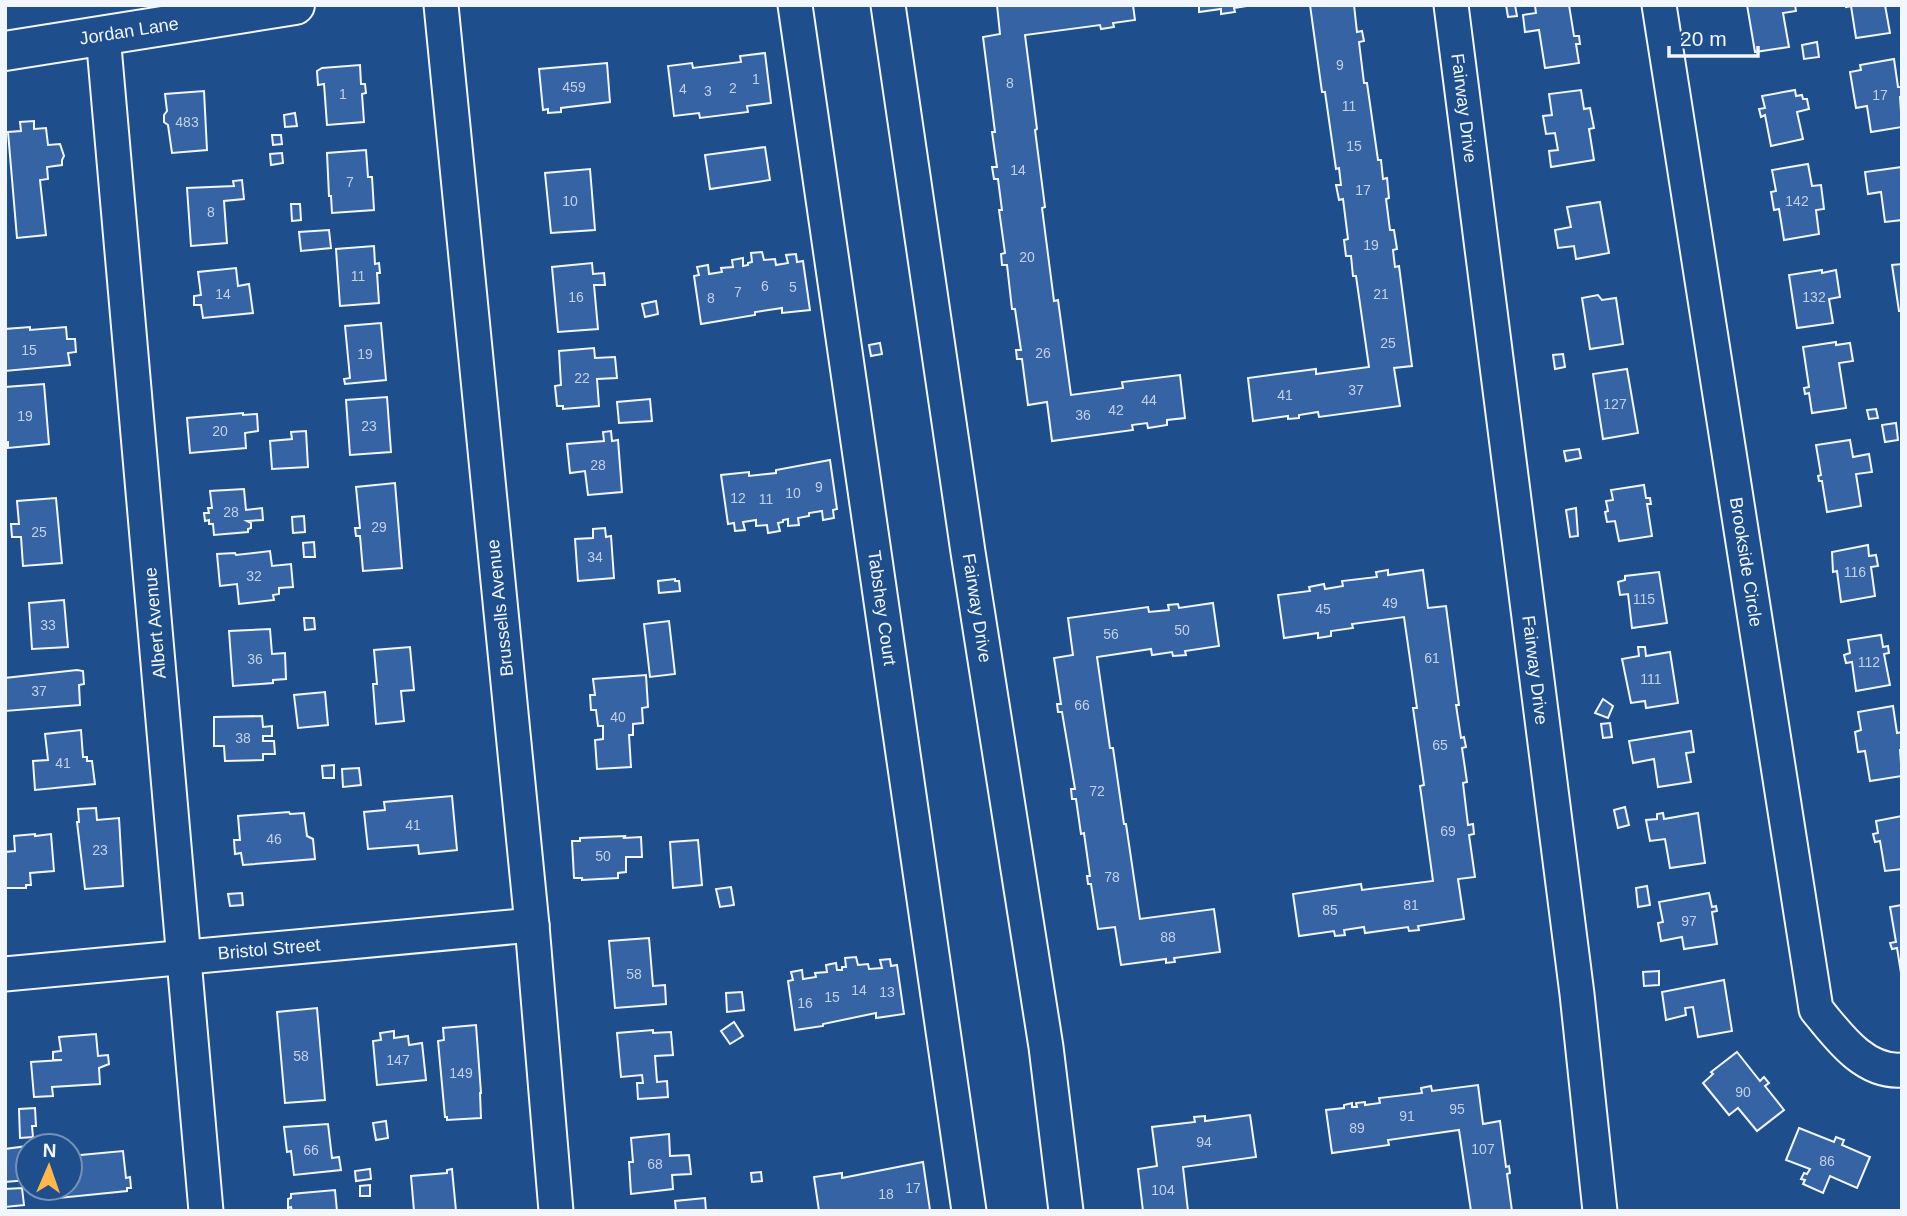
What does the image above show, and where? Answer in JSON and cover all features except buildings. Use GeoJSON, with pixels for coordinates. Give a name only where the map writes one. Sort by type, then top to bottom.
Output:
{"type":"FeatureCollection","features":[{"type":"Feature","properties":{"kind":"main road","name":"Jordan Lane"},"geometry":{"type":"LineString","coordinates":[[5,51],[295,5]]}},
{"type":"Feature","properties":{"kind":"street","name":"Brussells Avenue"},"geometry":{"type":"LineString","coordinates":[[441,5],[459,210],[532,925],[556,1211]]}},
{"type":"Feature","properties":{"kind":"street","name":"Tabshey Court"},"geometry":{"type":"LineString","coordinates":[[795,5],[969,1211]]}},
{"type":"Feature","properties":{"kind":"street","name":"Fairway Drive"},"geometry":{"type":"LineString","coordinates":[[888,5],[968,552],[1045,1047],[1066,1211]]}},
{"type":"Feature","properties":{"kind":"street","name":"Fairway Drive"},"geometry":{"type":"LineString","coordinates":[[1451,5],[1577,994],[1600,1211]]}},
{"type":"Feature","properties":{"kind":"street","name":"Brookside Circle"},"geometry":{"type":"LineString","coordinates":[[1658,5],[1816,1009],[1850,1050],[1888,1071],[1902,1070]]}},
{"type":"Feature","properties":{"kind":"street","name":"Albert Avenue"},"geometry":{"type":"LineString","coordinates":[[103,36],[206,1211]]}},
{"type":"Feature","properties":{"kind":"street","name":"Bristol Street"},"geometry":{"type":"LineString","coordinates":[[5,974],[532,925]]}}]}
